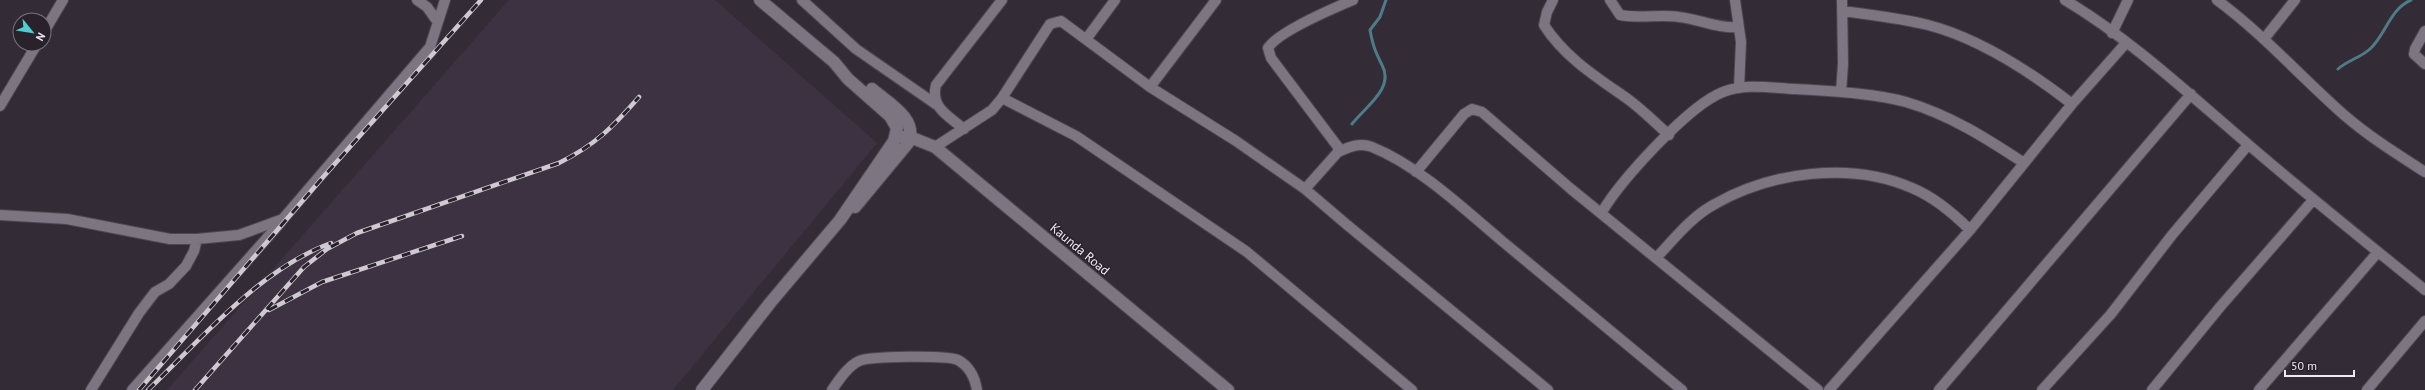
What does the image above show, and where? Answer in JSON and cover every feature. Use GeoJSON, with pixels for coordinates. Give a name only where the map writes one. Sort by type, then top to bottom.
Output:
{"type":"FeatureCollection","features":[{"type":"Feature","properties":{"kind":"main road"},"geometry":{"type":"LineString","coordinates":[[702,390],[770,303],[840,220],[849,204],[896,150],[910,138],[911,128],[906,118],[853,73],[834,62],[760,0]]}},
{"type":"Feature","properties":{"kind":"main road"},"geometry":{"type":"LineString","coordinates":[[834,62],[848,79],[890,116],[897,128],[896,150]]}},
{"type":"Feature","properties":{"kind":"main road","name":"Kaunda Road"},"geometry":{"type":"LineString","coordinates":[[896,136],[910,138],[935,147],[1228,390]]}},
{"type":"Feature","properties":{"kind":"street"},"geometry":{"type":"LineString","coordinates":[[52,19],[63,0]]}},
{"type":"Feature","properties":{"kind":"street"},"geometry":{"type":"LineString","coordinates":[[417,0],[427,7],[437,21]]}},
{"type":"Feature","properties":{"kind":"street"},"geometry":{"type":"LineString","coordinates":[[132,390],[284,219],[282,220],[430,46],[436,32],[437,21],[445,0]]}},
{"type":"Feature","properties":{"kind":"street"},"geometry":{"type":"LineString","coordinates":[[802,0],[856,49],[937,105],[964,129]]}},
{"type":"Feature","properties":{"kind":"street"},"geometry":{"type":"LineString","coordinates":[[937,105],[934,95],[936,85],[1002,0]]}},
{"type":"Feature","properties":{"kind":"street"},"geometry":{"type":"LineString","coordinates":[[1087,38],[1115,0]]}},
{"type":"Feature","properties":{"kind":"street"},"geometry":{"type":"LineString","coordinates":[[1150,87],[1216,0]]}},
{"type":"Feature","properties":{"kind":"street"},"geometry":{"type":"LineString","coordinates":[[1338,152],[1337,142],[1267,51],[1269,46],[1283,35],[1330,9],[1353,0]]}},
{"type":"Feature","properties":{"kind":"street"},"geometry":{"type":"LineString","coordinates":[[1553,0],[1547,12],[1544,25],[1550,34],[1591,74],[1623,95],[1669,135]]}},
{"type":"Feature","properties":{"kind":"street"},"geometry":{"type":"LineString","coordinates":[[1610,0],[1620,15],[1665,15],[1724,27],[1739,27]]}},
{"type":"Feature","properties":{"kind":"street"},"geometry":{"type":"LineString","coordinates":[[1735,0],[1741,42],[1739,88]]}},
{"type":"Feature","properties":{"kind":"street"},"geometry":{"type":"LineString","coordinates":[[1841,92],[1842,0]]}},
{"type":"Feature","properties":{"kind":"street"},"geometry":{"type":"LineString","coordinates":[[2065,0],[2126,43],[2191,94],[2313,200],[2425,290]]}},
{"type":"Feature","properties":{"kind":"street"},"geometry":{"type":"LineString","coordinates":[[2112,33],[2128,0]]}},
{"type":"Feature","properties":{"kind":"street"},"geometry":{"type":"LineString","coordinates":[[2216,0],[2264,39],[2343,114],[2378,142],[2425,172]]}},
{"type":"Feature","properties":{"kind":"street"},"geometry":{"type":"LineString","coordinates":[[2264,39],[2295,0]]}},
{"type":"Feature","properties":{"kind":"street"},"geometry":{"type":"LineString","coordinates":[[1843,11],[1929,25],[1961,37],[2020,68],[2072,104]]}},
{"type":"Feature","properties":{"kind":"street"},"geometry":{"type":"LineString","coordinates":[[935,147],[992,110],[1002,98],[1053,21],[1064,22],[1150,87],[1236,141],[1305,188],[1346,224],[1548,390]]}},
{"type":"Feature","properties":{"kind":"street"},"geometry":{"type":"LineString","coordinates":[[2425,31],[2415,49],[2414,54],[2425,64]]}},
{"type":"Feature","properties":{"kind":"street"},"geometry":{"type":"LineString","coordinates":[[1829,390],[1970,230],[2072,104],[2126,43]]}},
{"type":"Feature","properties":{"kind":"street"},"geometry":{"type":"LineString","coordinates":[[0,106],[32,52]]}},
{"type":"Feature","properties":{"kind":"street"},"geometry":{"type":"LineString","coordinates":[[1602,212],[1624,179],[1669,135],[1707,101],[1723,92],[1739,88],[1841,92],[1905,102],[1932,112],[1976,132],[2024,163]]}},
{"type":"Feature","properties":{"kind":"street"},"geometry":{"type":"LineString","coordinates":[[1939,390],[2191,94]]}},
{"type":"Feature","properties":{"kind":"street"},"geometry":{"type":"LineString","coordinates":[[1002,98],[1076,136],[1247,252],[1412,390]]}},
{"type":"Feature","properties":{"kind":"street"},"geometry":{"type":"LineString","coordinates":[[1416,172],[1464,114],[1472,109],[1482,112],[1818,390]]}},
{"type":"Feature","properties":{"kind":"street"},"geometry":{"type":"LineString","coordinates":[[1305,188],[1338,152],[1352,145],[1365,145],[1384,153],[1416,172],[1461,206],[1682,390]]}},
{"type":"Feature","properties":{"kind":"street"},"geometry":{"type":"LineString","coordinates":[[2042,390],[2111,314],[2172,235],[2248,145]]}},
{"type":"Feature","properties":{"kind":"street"},"geometry":{"type":"LineString","coordinates":[[1657,257],[1693,220],[1714,204],[1747,189],[1806,175],[1861,175],[1912,187],[1939,203],[1970,230]]}},
{"type":"Feature","properties":{"kind":"street"},"geometry":{"type":"LineString","coordinates":[[2152,390],[2220,307],[2313,200]]}},
{"type":"Feature","properties":{"kind":"street"},"geometry":{"type":"LineString","coordinates":[[0,215],[67,219],[170,239],[197,239],[239,235],[282,220]]}},
{"type":"Feature","properties":{"kind":"street"},"geometry":{"type":"LineString","coordinates":[[91,390],[138,313],[155,292],[169,284],[186,266],[194,251],[197,239]]}},
{"type":"Feature","properties":{"kind":"street"},"geometry":{"type":"LineString","coordinates":[[2259,390],[2378,252]]}},
{"type":"Feature","properties":{"kind":"street"},"geometry":{"type":"LineString","coordinates":[[2367,390],[2425,321]]}},
{"type":"Feature","properties":{"kind":"street"},"geometry":{"type":"LineString","coordinates":[[832,390],[850,367],[866,359],[947,356],[962,362],[971,372],[976,382],[976,390]]}},
{"type":"Feature","properties":{"kind":"shaded area"},"geometry":{"type":"Polygon","coordinates":[[[509,0],[715,0],[877,143],[673,390],[167,390],[509,0]]]}},
{"type":"Feature","properties":{"kind":"waterway"},"geometry":{"type":"LineString","coordinates":[[1352,124],[1377,97],[1385,82],[1385,73],[1374,48],[1370,30],[1380,17],[1386,0]]}},
{"type":"Feature","properties":{"kind":"waterway"},"geometry":{"type":"LineString","coordinates":[[2338,69],[2370,49],[2398,9],[2411,0]]}},
{"type":"Feature","properties":{"kind":"railway"},"geometry":{"type":"LineString","coordinates":[[139,390],[324,176],[481,0]]}},
{"type":"Feature","properties":{"kind":"railway"},"geometry":{"type":"LineString","coordinates":[[195,390],[304,267],[327,249],[357,233],[559,163],[583,149],[602,135],[639,97]]}},
{"type":"Feature","properties":{"kind":"railway"},"geometry":{"type":"LineString","coordinates":[[269,310],[322,282],[462,236]]}},
{"type":"Feature","properties":{"kind":"railway"},"geometry":{"type":"LineString","coordinates":[[148,390],[211,327],[256,287],[305,255],[331,243]]}}]}
